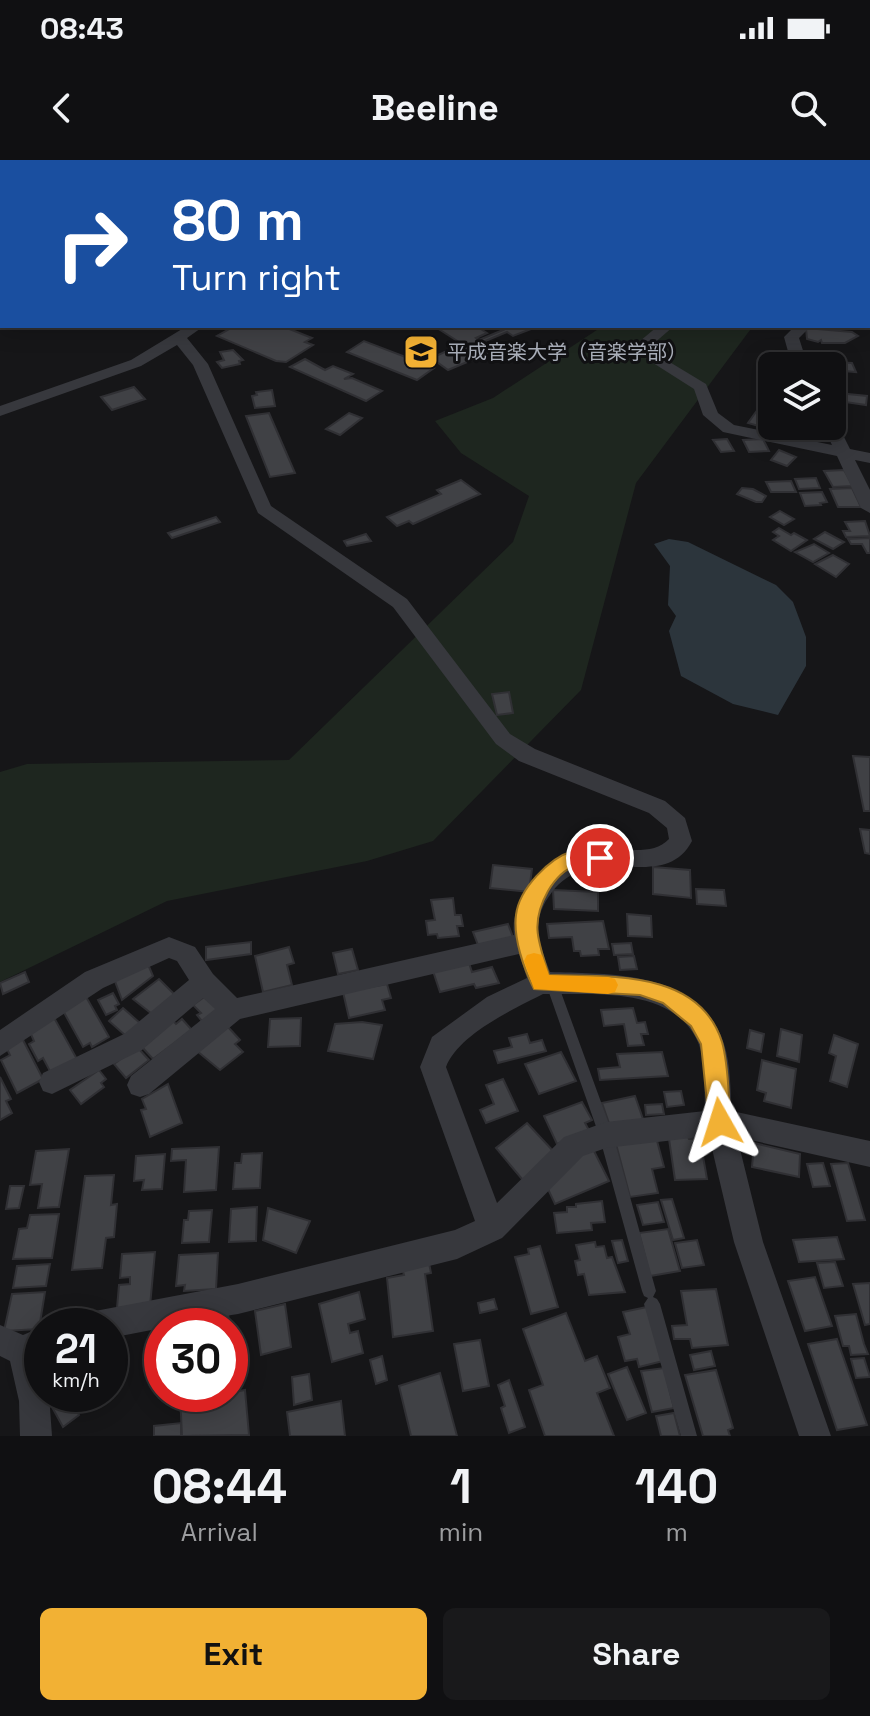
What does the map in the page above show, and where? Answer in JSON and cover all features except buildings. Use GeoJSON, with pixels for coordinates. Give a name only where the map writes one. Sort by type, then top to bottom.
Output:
{"type":"FeatureCollection","features":[{"type":"Feature","properties":{"kind":"street"},"geometry":{"type":"LineString","coordinates":[[0,411],[123,369],[194,328]]}},
{"type":"Feature","properties":{"kind":"street"},"geometry":{"type":"LineString","coordinates":[[665,328],[645,344],[646,354],[701,387],[711,415],[719,424],[760,438],[870,458]]}},
{"type":"Feature","properties":{"kind":"street"},"geometry":{"type":"LineString","coordinates":[[796,352],[791,337],[802,328]]}},
{"type":"Feature","properties":{"kind":"street"},"geometry":{"type":"LineString","coordinates":[[178,337],[200,364],[264,509],[400,603],[503,739],[542,762],[616,788],[657,807],[677,824],[681,841],[674,851],[654,857],[573,858],[548,874],[526,915],[528,942],[547,983]]}},
{"type":"Feature","properties":{"kind":"street"},"geometry":{"type":"LineString","coordinates":[[838,440],[870,508]]}},
{"type":"Feature","properties":{"kind":"street"},"geometry":{"type":"LineString","coordinates":[[140,1085],[233,1010],[528,942]]}},
{"type":"Feature","properties":{"kind":"street"},"geometry":{"type":"LineString","coordinates":[[0,1044],[94,980],[169,947],[186,954],[204,982],[233,1010]]}},
{"type":"Feature","properties":{"kind":"street"},"geometry":{"type":"LineString","coordinates":[[52,1082],[133,1042],[204,982]]}},
{"type":"Feature","properties":{"kind":"street"},"geometry":{"type":"LineString","coordinates":[[492,1228],[433,1067],[441,1045],[496,1005],[547,983],[640,987],[670,997],[699,1020],[711,1043],[720,1122],[740,1213],[815,1436]]}},
{"type":"Feature","properties":{"kind":"street"},"geometry":{"type":"LineString","coordinates":[[128,1320],[253,1296],[457,1244],[492,1228],[574,1146],[606,1135],[720,1122],[870,1154]]}},
{"type":"Feature","properties":{"kind":"street"},"geometry":{"type":"LineString","coordinates":[[22,1344],[35,1401],[36,1436]]}},
{"type":"Feature","properties":{"kind":"lane"},"geometry":{"type":"LineString","coordinates":[[547,983],[606,1135],[689,1436]]}},
{"type":"Feature","properties":{"kind":"shaded area"},"geometry":{"type":"Polygon","coordinates":[[[600,328],[752,328],[636,483],[581,690],[433,841],[367,861],[167,901],[0,982],[0,772],[27,764],[289,760],[513,542],[529,496],[461,453],[435,421],[493,398],[600,328]]]}},
{"type":"Feature","properties":{"kind":"shaded area"},"geometry":{"type":"Polygon","coordinates":[[[669,539],[688,542],[776,585],[793,602],[806,637],[806,666],[778,715],[733,704],[681,676],[669,631],[676,616],[668,605],[670,566],[654,544],[669,539]]]}},
{"type":"Feature","properties":{"kind":"slow traffic"},"geometry":{"type":"LineString","coordinates":[[534,961],[541,983],[608,985]]}},
{"type":"Feature","properties":{"kind":"place","name":"平成音楽大学（音楽学部）"},"geometry":{"type":"Point","coordinates":[421,352]}},
{"type":"Feature","properties":{"kind":"route"},"geometry":{"type":"LineString","coordinates":[[600,858],[573,858],[548,874],[529,907],[526,915],[528,942],[541,983],[640,987],[670,997],[699,1020],[711,1043],[720,1122]]}}]}
